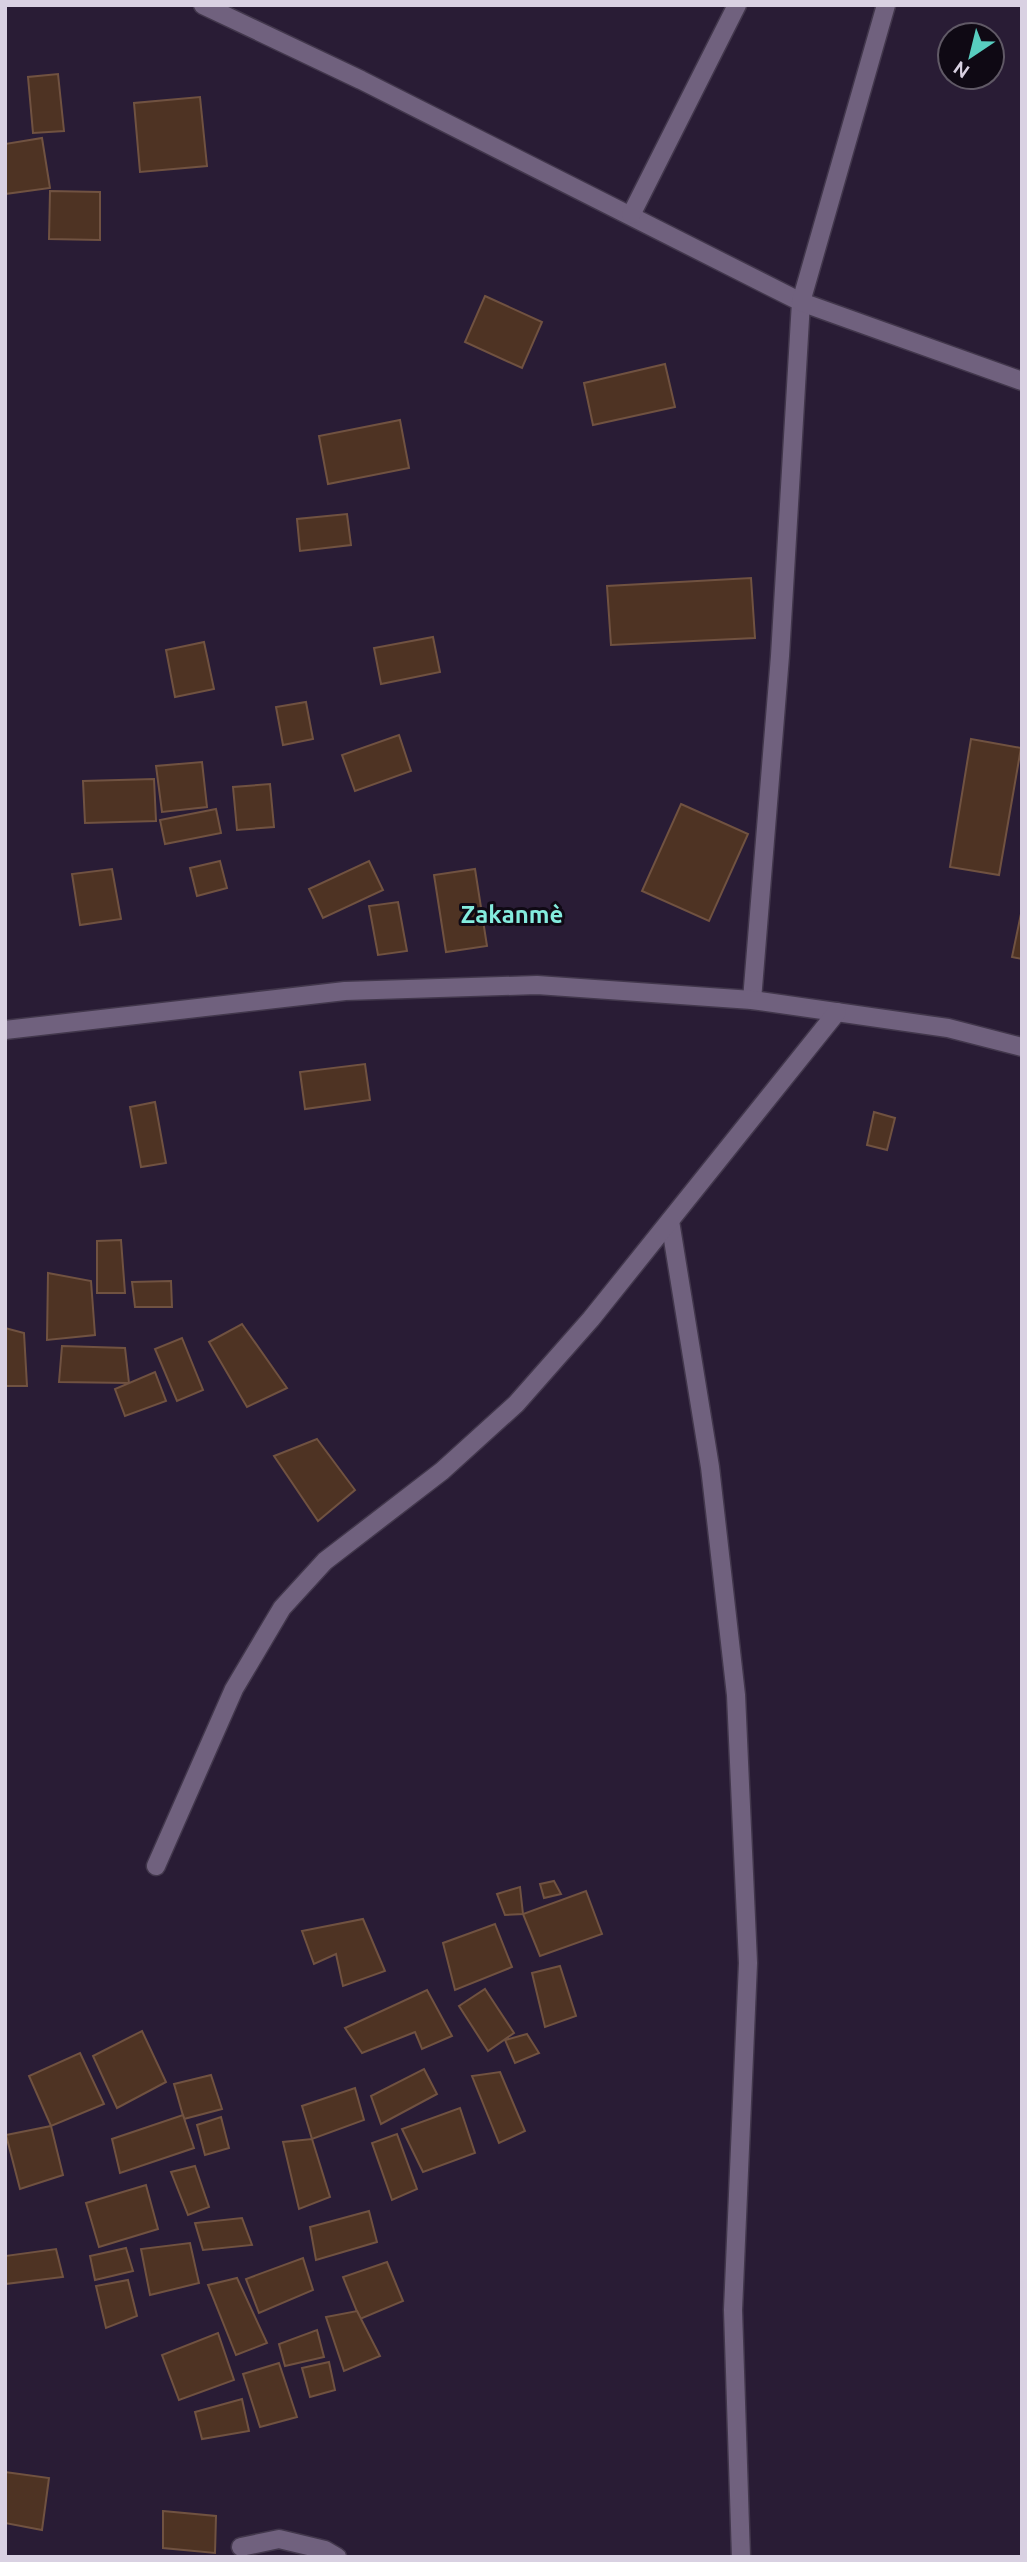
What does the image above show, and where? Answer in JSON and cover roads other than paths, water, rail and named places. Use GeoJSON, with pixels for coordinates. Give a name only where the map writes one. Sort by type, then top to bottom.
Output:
{"type":"FeatureCollection","features":[{"type":"Feature","properties":{"kind":"street"},"geometry":{"type":"LineString","coordinates":[[204,5],[361,80],[801,302],[1022,380]]}},
{"type":"Feature","properties":{"kind":"street"},"geometry":{"type":"LineString","coordinates":[[631,215],[737,5]]}},
{"type":"Feature","properties":{"kind":"street"},"geometry":{"type":"LineString","coordinates":[[752,1000],[780,656],[801,302],[886,5]]}},
{"type":"Feature","properties":{"kind":"street"},"geometry":{"type":"LineString","coordinates":[[5,1030],[345,991],[537,985],[752,1000],[948,1028],[1022,1046]]}},
{"type":"Feature","properties":{"kind":"street"},"geometry":{"type":"LineString","coordinates":[[156,1866],[234,1689],[282,1608],[325,1561],[442,1471],[516,1404],[591,1319],[837,1012]]}},
{"type":"Feature","properties":{"kind":"street"},"geometry":{"type":"LineString","coordinates":[[670,1220],[710,1467],[736,1695],[748,1963],[733,2310],[741,2557]]}},
{"type":"Feature","properties":{"kind":"street"},"geometry":{"type":"LineString","coordinates":[[241,2547],[279,2539],[325,2550],[337,2557]]}},
{"type":"Feature","properties":{"kind":"district","name":"Zakanmè"},"geometry":{"type":"Point","coordinates":[512,915]}}]}
